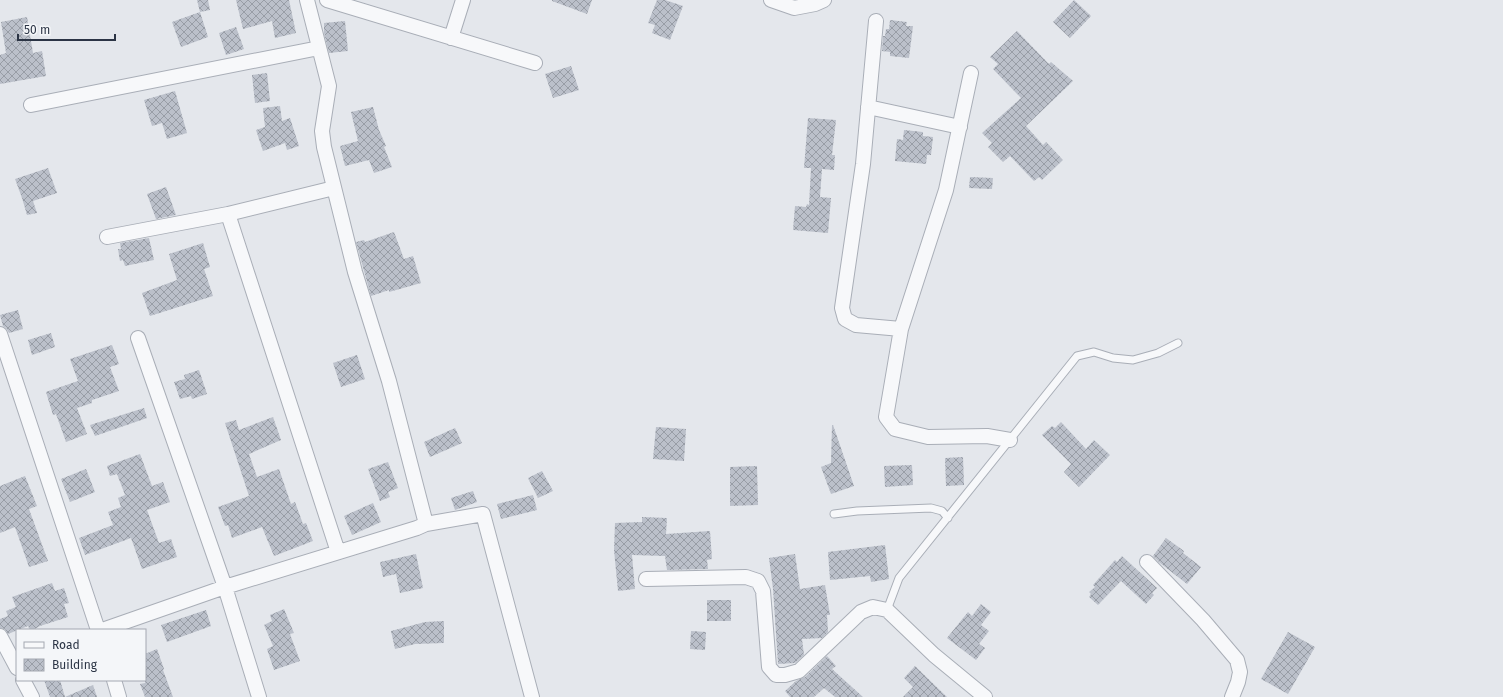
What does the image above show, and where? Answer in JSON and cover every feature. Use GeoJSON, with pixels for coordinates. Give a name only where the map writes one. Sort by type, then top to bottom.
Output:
{"type":"FeatureCollection","features":[{"type":"Feature","properties":{"kind":"street"},"geometry":{"type":"LineString","coordinates":[[307,0],[329,86],[322,131],[324,147],[355,272],[395,402],[426,524]]}},
{"type":"Feature","properties":{"kind":"street"},"geometry":{"type":"LineString","coordinates":[[327,0],[535,63]]}},
{"type":"Feature","properties":{"kind":"street"},"geometry":{"type":"LineString","coordinates":[[451,38],[463,0]]}},
{"type":"Feature","properties":{"kind":"street"},"geometry":{"type":"LineString","coordinates":[[771,0],[794,8],[815,4],[824,0]]}},
{"type":"Feature","properties":{"kind":"street"},"geometry":{"type":"LineString","coordinates":[[876,21],[863,164],[842,308],[845,319],[856,325],[901,329]]}},
{"type":"Feature","properties":{"kind":"street"},"geometry":{"type":"LineString","coordinates":[[31,105],[319,48]]}},
{"type":"Feature","properties":{"kind":"street"},"geometry":{"type":"LineString","coordinates":[[971,72],[946,190],[901,329],[886,417],[895,429],[928,437],[987,436],[1010,440]]}},
{"type":"Feature","properties":{"kind":"street"},"geometry":{"type":"LineString","coordinates":[[868,107],[960,127]]}},
{"type":"Feature","properties":{"kind":"street"},"geometry":{"type":"LineString","coordinates":[[107,237],[228,214],[334,188]]}},
{"type":"Feature","properties":{"kind":"street"},"geometry":{"type":"LineString","coordinates":[[228,214],[338,552]]}},
{"type":"Feature","properties":{"kind":"street"},"geometry":{"type":"LineString","coordinates":[[0,334],[98,629]]}},
{"type":"Feature","properties":{"kind":"street"},"geometry":{"type":"LineString","coordinates":[[138,338],[225,587],[259,697]]}},
{"type":"Feature","properties":{"kind":"street"},"geometry":{"type":"LineString","coordinates":[[105,629],[225,587],[426,524],[483,514],[532,697]]}},
{"type":"Feature","properties":{"kind":"street"},"geometry":{"type":"LineString","coordinates":[[1147,562],[1203,620],[1236,660],[1240,672],[1232,697]]}},
{"type":"Feature","properties":{"kind":"street"},"geometry":{"type":"LineString","coordinates":[[646,579],[746,577],[758,581],[763,591],[769,667],[776,675],[785,675],[798,671],[861,612],[873,607],[887,610],[976,694]]}},
{"type":"Feature","properties":{"kind":"street"},"geometry":{"type":"LineString","coordinates":[[0,636],[16,666]]}},
{"type":"Feature","properties":{"kind":"street"},"geometry":{"type":"LineString","coordinates":[[24,681],[32,697]]}},
{"type":"Feature","properties":{"kind":"street"},"geometry":{"type":"LineString","coordinates":[[114,681],[119,697]]}},
{"type":"Feature","properties":{"kind":"lane"},"geometry":{"type":"LineString","coordinates":[[887,610],[899,578],[1077,356],[1094,352],[1113,358],[1133,360],[1158,353],[1178,342]]}},
{"type":"Feature","properties":{"kind":"lane"},"geometry":{"type":"LineString","coordinates":[[834,514],[857,511],[931,508],[942,511],[948,518]]}},
{"type":"Feature","properties":{"kind":"building"},"geometry":{"type":"Polygon","coordinates":[[[197,0],[208,0],[210,10],[200,12],[197,0]]]}},
{"type":"Feature","properties":{"kind":"building"},"geometry":{"type":"Polygon","coordinates":[[[236,0],[289,0],[296,33],[275,38],[272,21],[243,29],[236,0]]]}},
{"type":"Feature","properties":{"kind":"building"},"geometry":{"type":"Polygon","coordinates":[[[552,0],[592,0],[587,14],[552,0]]]}},
{"type":"Feature","properties":{"kind":"building"},"geometry":{"type":"Polygon","coordinates":[[[657,0],[665,0],[683,6],[670,40],[652,33],[655,25],[648,23],[657,0]]]}},
{"type":"Feature","properties":{"kind":"building"},"geometry":{"type":"Polygon","coordinates":[[[1074,0],[1091,16],[1070,38],[1053,22],[1074,0]]]}},
{"type":"Feature","properties":{"kind":"building"},"geometry":{"type":"Polygon","coordinates":[[[200,12],[208,37],[181,47],[172,22],[200,12]]]}},
{"type":"Feature","properties":{"kind":"building"},"geometry":{"type":"Polygon","coordinates":[[[27,17],[33,53],[42,51],[46,76],[0,84],[0,55],[6,53],[1,22],[27,17]]]}},
{"type":"Feature","properties":{"kind":"building"},"geometry":{"type":"Polygon","coordinates":[[[890,20],[907,22],[906,26],[913,26],[909,58],[890,56],[890,52],[882,51],[883,36],[885,36],[886,29],[889,29],[890,20]]]}},
{"type":"Feature","properties":{"kind":"building"},"geometry":{"type":"Polygon","coordinates":[[[345,21],[348,51],[329,53],[324,33],[324,23],[345,21]]]}},
{"type":"Feature","properties":{"kind":"building"},"geometry":{"type":"Polygon","coordinates":[[[236,27],[244,49],[226,55],[219,33],[236,27]]]}},
{"type":"Feature","properties":{"kind":"building"},"geometry":{"type":"Polygon","coordinates":[[[1017,31],[1049,64],[1051,62],[1073,81],[1026,126],[1043,145],[1046,142],[1063,160],[1042,180],[1039,177],[1034,181],[1010,156],[1003,162],[988,147],[992,143],[982,133],[1021,98],[993,69],[998,64],[990,57],[1017,31]]]}},
{"type":"Feature","properties":{"kind":"building"},"geometry":{"type":"Polygon","coordinates":[[[571,66],[579,90],[553,98],[545,74],[571,66]]]}},
{"type":"Feature","properties":{"kind":"building"},"geometry":{"type":"Polygon","coordinates":[[[267,73],[270,101],[255,103],[252,75],[267,73]]]}},
{"type":"Feature","properties":{"kind":"building"},"geometry":{"type":"Polygon","coordinates":[[[175,91],[187,133],[167,139],[162,123],[152,126],[144,100],[175,91]]]}},
{"type":"Feature","properties":{"kind":"building"},"geometry":{"type":"Polygon","coordinates":[[[280,106],[282,121],[290,118],[299,146],[287,150],[285,143],[263,151],[256,130],[265,127],[263,108],[280,106]]]}},
{"type":"Feature","properties":{"kind":"building"},"geometry":{"type":"Polygon","coordinates":[[[373,107],[379,130],[386,146],[384,147],[392,167],[374,173],[369,160],[345,166],[340,146],[358,141],[351,112],[373,107]]]}},
{"type":"Feature","properties":{"kind":"building"},"geometry":{"type":"Polygon","coordinates":[[[808,118],[836,120],[832,155],[835,155],[834,170],[822,169],[820,197],[831,198],[828,233],[793,230],[795,206],[806,207],[807,204],[809,205],[811,168],[804,168],[808,118]]]}},
{"type":"Feature","properties":{"kind":"building"},"geometry":{"type":"Polygon","coordinates":[[[904,130],[923,132],[923,136],[933,137],[931,155],[927,155],[926,164],[895,161],[897,139],[903,140],[904,130]]]}},
{"type":"Feature","properties":{"kind":"building"},"geometry":{"type":"Polygon","coordinates":[[[48,168],[57,193],[33,201],[37,213],[27,215],[15,179],[48,168]]]}},
{"type":"Feature","properties":{"kind":"building"},"geometry":{"type":"Polygon","coordinates":[[[970,177],[993,178],[992,189],[969,188],[970,177]]]}},
{"type":"Feature","properties":{"kind":"building"},"geometry":{"type":"Polygon","coordinates":[[[166,187],[176,215],[156,219],[147,194],[166,187]]]}},
{"type":"Feature","properties":{"kind":"building"},"geometry":{"type":"Polygon","coordinates":[[[394,232],[404,259],[413,256],[421,283],[389,292],[389,290],[371,296],[356,242],[364,240],[365,242],[394,232]]]}},
{"type":"Feature","properties":{"kind":"building"},"geometry":{"type":"Polygon","coordinates":[[[149,238],[154,260],[125,266],[123,260],[120,261],[118,249],[121,249],[120,243],[149,238]]]}},
{"type":"Feature","properties":{"kind":"building"},"geometry":{"type":"Polygon","coordinates":[[[203,243],[210,267],[204,269],[213,296],[150,316],[142,293],[177,280],[169,254],[203,243]]]}},
{"type":"Feature","properties":{"kind":"building"},"geometry":{"type":"Polygon","coordinates":[[[18,310],[23,329],[9,333],[3,326],[0,315],[18,310]]]}},
{"type":"Feature","properties":{"kind":"building"},"geometry":{"type":"Polygon","coordinates":[[[51,333],[55,347],[32,355],[28,340],[51,333]]]}},
{"type":"Feature","properties":{"kind":"building"},"geometry":{"type":"Polygon","coordinates":[[[112,345],[119,364],[110,367],[119,391],[92,400],[92,403],[77,408],[87,434],[66,442],[56,414],[53,415],[46,392],[78,381],[70,359],[112,345]]]}},
{"type":"Feature","properties":{"kind":"building"},"geometry":{"type":"Polygon","coordinates":[[[357,355],[365,379],[341,387],[333,363],[357,355]]]}},
{"type":"Feature","properties":{"kind":"building"},"geometry":{"type":"Polygon","coordinates":[[[199,370],[207,394],[192,399],[191,396],[180,399],[174,382],[185,379],[184,375],[199,370]]]}},
{"type":"Feature","properties":{"kind":"building"},"geometry":{"type":"Polygon","coordinates":[[[144,408],[147,418],[95,436],[90,425],[144,408]]]}},
{"type":"Feature","properties":{"kind":"building"},"geometry":{"type":"Polygon","coordinates":[[[273,417],[281,440],[249,454],[257,477],[279,469],[291,504],[295,502],[303,524],[306,523],[313,541],[274,556],[262,527],[232,538],[228,525],[225,526],[218,507],[249,496],[225,423],[236,420],[239,430],[273,417]]]}},
{"type":"Feature","properties":{"kind":"building"},"geometry":{"type":"Polygon","coordinates":[[[1061,422],[1086,449],[1094,440],[1110,455],[1079,487],[1064,472],[1071,464],[1042,435],[1052,426],[1055,428],[1061,422]]]}},
{"type":"Feature","properties":{"kind":"building"},"geometry":{"type":"Polygon","coordinates":[[[832,425],[854,486],[831,494],[821,467],[831,463],[832,425]]]}},
{"type":"Feature","properties":{"kind":"building"},"geometry":{"type":"Polygon","coordinates":[[[656,427],[686,429],[684,461],[653,459],[656,427]]]}},
{"type":"Feature","properties":{"kind":"building"},"geometry":{"type":"Polygon","coordinates":[[[455,428],[462,443],[430,457],[424,442],[455,428]]]}},
{"type":"Feature","properties":{"kind":"building"},"geometry":{"type":"Polygon","coordinates":[[[140,454],[152,486],[163,482],[170,502],[147,510],[159,543],[171,539],[177,557],[142,569],[131,538],[85,555],[79,538],[113,525],[108,512],[121,507],[118,498],[125,495],[117,474],[110,476],[107,466],[140,454]]]}},
{"type":"Feature","properties":{"kind":"building"},"geometry":{"type":"Polygon","coordinates":[[[963,457],[964,485],[946,486],[945,458],[963,457]]]}},
{"type":"Feature","properties":{"kind":"building"},"geometry":{"type":"Polygon","coordinates":[[[388,462],[398,488],[388,492],[390,497],[380,501],[368,469],[388,462]]]}},
{"type":"Feature","properties":{"kind":"building"},"geometry":{"type":"Polygon","coordinates":[[[912,465],[913,485],[885,487],[884,466],[912,465]]]}},
{"type":"Feature","properties":{"kind":"building"},"geometry":{"type":"Polygon","coordinates":[[[757,466],[758,505],[730,506],[730,467],[757,466]]]}},
{"type":"Feature","properties":{"kind":"building"},"geometry":{"type":"Polygon","coordinates":[[[86,469],[95,492],[70,502],[61,479],[86,469]]]}},
{"type":"Feature","properties":{"kind":"building"},"geometry":{"type":"Polygon","coordinates":[[[542,471],[553,491],[538,498],[528,478],[542,471]]]}},
{"type":"Feature","properties":{"kind":"building"},"geometry":{"type":"Polygon","coordinates":[[[25,476],[37,506],[29,509],[48,561],[29,567],[15,527],[0,533],[0,486],[25,476]]]}},
{"type":"Feature","properties":{"kind":"building"},"geometry":{"type":"Polygon","coordinates":[[[473,491],[477,502],[455,510],[451,498],[473,491]]]}},
{"type":"Feature","properties":{"kind":"building"},"geometry":{"type":"Polygon","coordinates":[[[533,495],[537,510],[501,519],[497,504],[533,495]]]}},
{"type":"Feature","properties":{"kind":"building"},"geometry":{"type":"Polygon","coordinates":[[[373,503],[381,522],[352,535],[344,516],[373,503]]]}},
{"type":"Feature","properties":{"kind":"building"},"geometry":{"type":"Polygon","coordinates":[[[642,517],[667,518],[666,534],[710,531],[712,559],[707,560],[708,569],[667,570],[665,556],[632,555],[635,589],[618,591],[614,550],[615,523],[642,522],[642,517]]]}},
{"type":"Feature","properties":{"kind":"building"},"geometry":{"type":"Polygon","coordinates":[[[1166,538],[1184,551],[1183,553],[1201,567],[1187,584],[1153,556],[1166,538]]]}},
{"type":"Feature","properties":{"kind":"building"},"geometry":{"type":"Polygon","coordinates":[[[885,545],[889,579],[871,582],[870,576],[830,580],[828,552],[885,545]]]}},
{"type":"Feature","properties":{"kind":"building"},"geometry":{"type":"Polygon","coordinates":[[[416,554],[423,588],[400,593],[396,574],[383,577],[380,562],[416,554]]]}},
{"type":"Feature","properties":{"kind":"building"},"geometry":{"type":"Polygon","coordinates":[[[795,554],[800,589],[825,585],[830,615],[827,615],[828,632],[822,638],[802,639],[804,655],[795,663],[778,664],[773,589],[769,558],[795,554]]]}},
{"type":"Feature","properties":{"kind":"building"},"geometry":{"type":"Polygon","coordinates":[[[1122,556],[1157,588],[1152,593],[1154,595],[1146,604],[1121,581],[1098,605],[1089,597],[1091,594],[1089,592],[1095,587],[1093,585],[1115,560],[1117,562],[1122,556]]]}},
{"type":"Feature","properties":{"kind":"building"},"geometry":{"type":"Polygon","coordinates":[[[52,583],[55,591],[64,588],[69,603],[64,604],[68,617],[35,629],[30,629],[28,626],[16,629],[16,631],[8,634],[5,629],[0,628],[0,619],[8,616],[6,611],[16,607],[12,597],[52,583]]]}},
{"type":"Feature","properties":{"kind":"building"},"geometry":{"type":"Polygon","coordinates":[[[707,600],[731,600],[731,621],[707,621],[707,600]]]}},
{"type":"Feature","properties":{"kind":"building"},"geometry":{"type":"Polygon","coordinates":[[[981,604],[991,612],[981,625],[989,631],[979,644],[985,648],[976,660],[947,638],[968,612],[972,616],[981,604]]]}},
{"type":"Feature","properties":{"kind":"building"},"geometry":{"type":"Polygon","coordinates":[[[284,609],[294,633],[290,634],[300,661],[274,670],[267,649],[273,646],[264,625],[272,621],[270,615],[284,609]]]}},
{"type":"Feature","properties":{"kind":"building"},"geometry":{"type":"Polygon","coordinates":[[[206,610],[211,626],[167,642],[161,625],[206,610]]]}},
{"type":"Feature","properties":{"kind":"building"},"geometry":{"type":"Polygon","coordinates":[[[444,621],[444,643],[415,644],[395,649],[391,631],[425,622],[444,621]]]}},
{"type":"Feature","properties":{"kind":"building"},"geometry":{"type":"Polygon","coordinates":[[[691,631],[706,632],[705,650],[690,649],[691,631]]]}},
{"type":"Feature","properties":{"kind":"building"},"geometry":{"type":"Polygon","coordinates":[[[1288,632],[1315,647],[1288,694],[1261,679],[1288,632]]]}},
{"type":"Feature","properties":{"kind":"building"},"geometry":{"type":"Polygon","coordinates":[[[157,649],[173,697],[145,697],[140,684],[145,683],[146,681],[146,654],[157,649]]]}},
{"type":"Feature","properties":{"kind":"building"},"geometry":{"type":"Polygon","coordinates":[[[827,656],[836,666],[832,669],[863,697],[835,697],[824,688],[814,697],[790,697],[785,691],[796,681],[805,677],[827,656]]]}},
{"type":"Feature","properties":{"kind":"building"},"geometry":{"type":"Polygon","coordinates":[[[915,666],[947,697],[903,697],[913,687],[904,678],[915,666]]]}},
{"type":"Feature","properties":{"kind":"building"},"geometry":{"type":"Polygon","coordinates":[[[44,681],[60,681],[65,697],[50,697],[44,681]]]}},
{"type":"Feature","properties":{"kind":"building"},"geometry":{"type":"Polygon","coordinates":[[[93,685],[97,697],[65,697],[93,685]]]}}]}
